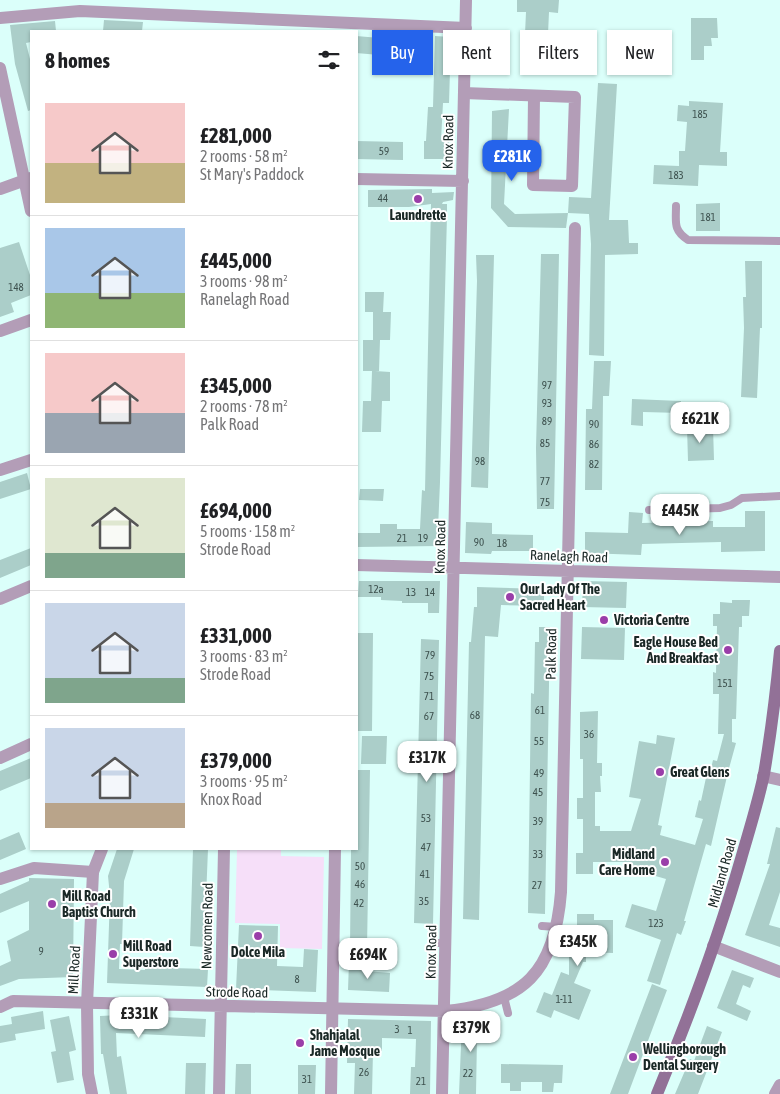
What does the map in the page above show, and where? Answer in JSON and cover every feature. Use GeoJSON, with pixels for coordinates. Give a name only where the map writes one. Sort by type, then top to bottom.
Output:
{"type":"FeatureCollection","features":[{"type":"Feature","properties":{"kind":"main road","name":"Midland Road"},"geometry":{"type":"LineString","coordinates":[[657,1094],[684,1029],[724,917],[763,776],[774,710],[780,650]]}},
{"type":"Feature","properties":{"kind":"street","name":"Knox Road"},"geometry":{"type":"LineString","coordinates":[[442,1094],[466,0]]}},
{"type":"Feature","properties":{"kind":"street"},"geometry":{"type":"LineString","coordinates":[[0,18],[80,11],[466,28]]}},
{"type":"Feature","properties":{"kind":"street"},"geometry":{"type":"LineString","coordinates":[[0,68],[28,179],[30,201]]}},
{"type":"Feature","properties":{"kind":"street"},"geometry":{"type":"LineString","coordinates":[[464,93],[575,97],[572,186],[533,185],[534,96]]}},
{"type":"Feature","properties":{"kind":"street"},"geometry":{"type":"LineString","coordinates":[[0,189],[28,179]]}},
{"type":"Feature","properties":{"kind":"street"},"geometry":{"type":"LineString","coordinates":[[358,179],[462,181]]}},
{"type":"Feature","properties":{"kind":"street","name":"Palk Road"},"geometry":{"type":"LineString","coordinates":[[445,1011],[470,1008],[496,1001],[517,990],[533,976],[547,956],[557,927],[561,892],[575,228]]}},
{"type":"Feature","properties":{"kind":"street"},"geometry":{"type":"LineString","coordinates":[[0,331],[30,320]]}},
{"type":"Feature","properties":{"kind":"street"},"geometry":{"type":"LineString","coordinates":[[0,470],[30,460]]}},
{"type":"Feature","properties":{"kind":"street","name":"Ranelagh Road"},"geometry":{"type":"LineString","coordinates":[[358,565],[780,578]]}},
{"type":"Feature","properties":{"kind":"street"},"geometry":{"type":"LineString","coordinates":[[0,599],[30,586]]}},
{"type":"Feature","properties":{"kind":"street"},"geometry":{"type":"LineString","coordinates":[[0,758],[30,744]]}},
{"type":"Feature","properties":{"kind":"street"},"geometry":{"type":"LineString","coordinates":[[763,776],[780,780]]}},
{"type":"Feature","properties":{"kind":"street","name":"Mill Road"},"geometry":{"type":"LineString","coordinates":[[92,1094],[88,1074],[87,1004],[94,872],[102,850]]}},
{"type":"Feature","properties":{"kind":"street","name":"Newcomen Road"},"geometry":{"type":"LineString","coordinates":[[219,1094],[224,850]]}},
{"type":"Feature","properties":{"kind":"street"},"geometry":{"type":"LineString","coordinates":[[331,1094],[335,850]]}},
{"type":"Feature","properties":{"kind":"street"},"geometry":{"type":"LineString","coordinates":[[0,879],[34,868],[94,872]]}},
{"type":"Feature","properties":{"kind":"street"},"geometry":{"type":"LineString","coordinates":[[713,946],[780,972]]}},
{"type":"Feature","properties":{"kind":"street","name":"Strode Road"},"geometry":{"type":"LineString","coordinates":[[0,1007],[13,1001],[445,1011]]}},
{"type":"Feature","properties":{"kind":"street"},"geometry":{"type":"LineString","coordinates":[[775,1094],[780,1085]]}},
{"type":"Feature","properties":{"kind":"lane"},"geometry":{"type":"LineString","coordinates":[[676,206],[676,225],[679,234],[688,240],[780,241]]}},
{"type":"Feature","properties":{"kind":"lane"},"geometry":{"type":"LineString","coordinates":[[650,510],[720,508],[731,505],[742,498],[780,496]]}},
{"type":"Feature","properties":{"kind":"lane"},"geometry":{"type":"LineString","coordinates":[[542,926],[557,927]]}},
{"type":"Feature","properties":{"kind":"lane"},"geometry":{"type":"LineString","coordinates":[[433,943],[446,943]]}},
{"type":"Feature","properties":{"kind":"lane"},"geometry":{"type":"LineString","coordinates":[[504,997],[508,1013]]}},
{"type":"Feature","properties":{"kind":"shaded area"},"geometry":{"type":"Polygon","coordinates":[[[237,850],[281,850],[281,856],[324,857],[322,949],[280,948],[280,924],[235,923],[237,850]]]}},
{"type":"Feature","properties":{"kind":"building"},"geometry":{"type":"Polygon","coordinates":[[[517,0],[559,0],[558,13],[549,12],[548,30],[525,30],[526,12],[517,12],[517,0]]]}},
{"type":"Feature","properties":{"kind":"building"},"geometry":{"type":"Polygon","coordinates":[[[691,18],[717,18],[718,38],[711,38],[712,46],[704,46],[704,60],[691,60],[691,18]]]}},
{"type":"Feature","properties":{"kind":"building"},"geometry":{"type":"Polygon","coordinates":[[[104,20],[143,22],[142,30],[103,30],[104,20]]]}},
{"type":"Feature","properties":{"kind":"building"},"geometry":{"type":"Polygon","coordinates":[[[55,21],[56,30],[30,30],[30,42],[26,43],[30,59],[30,110],[28,111],[15,64],[10,25],[55,21]]]}},
{"type":"Feature","properties":{"kind":"building"},"geometry":{"type":"Polygon","coordinates":[[[358,36],[372,37],[372,54],[358,53],[358,36]]]}},
{"type":"Feature","properties":{"kind":"building"},"geometry":{"type":"Polygon","coordinates":[[[435,36],[443,36],[443,75],[450,75],[449,103],[443,103],[441,140],[449,140],[449,159],[424,159],[428,107],[433,107],[435,36]]]}},
{"type":"Feature","properties":{"kind":"building"},"geometry":{"type":"Polygon","coordinates":[[[598,83],[617,84],[609,220],[628,220],[629,243],[638,243],[638,254],[605,255],[604,356],[589,355],[591,244],[589,214],[568,213],[569,197],[591,198],[598,83]]]}},
{"type":"Feature","properties":{"kind":"building"},"geometry":{"type":"Polygon","coordinates":[[[689,101],[723,103],[720,152],[727,152],[727,166],[699,165],[698,186],[653,184],[654,165],[679,166],[679,151],[685,151],[687,122],[677,121],[678,105],[689,106],[689,101]]]}},
{"type":"Feature","properties":{"kind":"building"},"geometry":{"type":"Polygon","coordinates":[[[509,109],[504,204],[515,214],[568,213],[566,228],[508,227],[491,208],[492,111],[509,109]]]}},
{"type":"Feature","properties":{"kind":"building"},"geometry":{"type":"Polygon","coordinates":[[[358,141],[403,142],[403,160],[358,159],[358,141]]]}},
{"type":"Feature","properties":{"kind":"building"},"geometry":{"type":"Polygon","coordinates":[[[432,189],[432,193],[454,192],[453,200],[443,202],[442,204],[447,204],[447,215],[439,546],[358,547],[358,533],[380,533],[380,524],[397,524],[397,529],[420,529],[422,490],[425,491],[431,204],[409,207],[368,207],[368,190],[432,189]]]}},
{"type":"Feature","properties":{"kind":"building"},"geometry":{"type":"Polygon","coordinates":[[[720,203],[720,231],[696,231],[696,204],[720,203]]]}},
{"type":"Feature","properties":{"kind":"building"},"geometry":{"type":"Polygon","coordinates":[[[19,242],[30,275],[30,295],[11,303],[14,312],[0,317],[0,248],[19,242]]]}},
{"type":"Feature","properties":{"kind":"building"},"geometry":{"type":"Polygon","coordinates":[[[541,254],[559,254],[554,509],[537,509],[536,448],[541,254]]]}},
{"type":"Feature","properties":{"kind":"building"},"geometry":{"type":"Polygon","coordinates":[[[476,255],[494,255],[488,488],[471,487],[477,281],[476,255]]]}},
{"type":"Feature","properties":{"kind":"building"},"geometry":{"type":"Polygon","coordinates":[[[745,261],[762,261],[762,328],[760,328],[757,398],[741,397],[744,328],[743,297],[746,297],[745,261]]]}},
{"type":"Feature","properties":{"kind":"building"},"geometry":{"type":"Polygon","coordinates":[[[365,292],[384,292],[383,312],[391,312],[390,340],[380,340],[379,371],[375,371],[390,372],[390,401],[382,401],[381,432],[362,432],[363,401],[371,401],[372,371],[363,371],[363,340],[373,340],[373,312],[365,312],[365,292]]]}},
{"type":"Feature","properties":{"kind":"building"},"geometry":{"type":"Polygon","coordinates":[[[594,361],[611,361],[609,396],[603,396],[602,490],[585,490],[586,409],[592,409],[594,361]]]}},
{"type":"Feature","properties":{"kind":"building"},"geometry":{"type":"Polygon","coordinates":[[[632,399],[681,401],[681,413],[643,412],[643,426],[631,425],[632,399]]]}},
{"type":"Feature","properties":{"kind":"building"},"geometry":{"type":"Polygon","coordinates":[[[687,427],[713,427],[714,460],[688,461],[687,427]]]}},
{"type":"Feature","properties":{"kind":"building"},"geometry":{"type":"Polygon","coordinates":[[[27,473],[30,489],[0,499],[0,482],[27,473]]]}},
{"type":"Feature","properties":{"kind":"building"},"geometry":{"type":"Polygon","coordinates":[[[360,489],[384,489],[383,501],[359,500],[360,489]]]}},
{"type":"Feature","properties":{"kind":"building"},"geometry":{"type":"Polygon","coordinates":[[[745,511],[765,511],[765,551],[721,552],[721,542],[642,544],[641,555],[585,553],[585,532],[628,533],[629,512],[643,513],[642,523],[713,521],[713,527],[745,527],[745,511]]]}},
{"type":"Feature","properties":{"kind":"building"},"geometry":{"type":"Polygon","coordinates":[[[466,522],[492,523],[492,534],[533,535],[533,551],[492,551],[491,554],[465,553],[466,522]]]}},
{"type":"Feature","properties":{"kind":"building"},"geometry":{"type":"Polygon","coordinates":[[[30,548],[30,565],[0,578],[0,560],[30,548]]]}},
{"type":"Feature","properties":{"kind":"building"},"geometry":{"type":"Polygon","coordinates":[[[359,581],[440,581],[439,613],[428,613],[428,603],[402,603],[402,601],[381,600],[381,597],[358,597],[359,581]]]}},
{"type":"Feature","properties":{"kind":"building"},"geometry":{"type":"Polygon","coordinates":[[[583,581],[627,582],[626,608],[582,607],[583,581]]]}},
{"type":"Feature","properties":{"kind":"building"},"geometry":{"type":"Polygon","coordinates":[[[477,587],[544,589],[544,606],[501,605],[498,637],[485,636],[479,920],[463,919],[469,642],[471,642],[474,607],[477,607],[477,587]]]}},
{"type":"Feature","properties":{"kind":"building"},"geometry":{"type":"Polygon","coordinates":[[[732,600],[750,600],[749,616],[742,616],[742,627],[739,627],[736,719],[732,719],[732,742],[736,743],[711,846],[706,844],[684,921],[686,921],[681,935],[677,933],[660,985],[647,981],[661,940],[625,927],[632,904],[656,911],[666,879],[628,868],[630,862],[593,862],[593,874],[576,874],[576,853],[583,853],[583,819],[577,819],[577,798],[583,798],[583,759],[580,759],[580,712],[598,711],[597,763],[602,763],[602,776],[600,776],[601,792],[595,792],[595,826],[600,826],[600,831],[631,831],[641,799],[629,797],[639,741],[656,744],[657,735],[675,738],[658,825],[662,826],[660,835],[695,845],[703,819],[695,817],[699,800],[701,801],[707,773],[710,773],[713,760],[717,761],[724,734],[718,734],[719,694],[713,694],[713,672],[716,673],[717,626],[713,626],[713,614],[720,614],[720,602],[732,603],[732,600]]]}},
{"type":"Feature","properties":{"kind":"building"},"geometry":{"type":"Polygon","coordinates":[[[539,627],[550,627],[545,914],[528,913],[531,693],[534,694],[535,642],[539,642],[539,627]]]}},
{"type":"Feature","properties":{"kind":"building"},"geometry":{"type":"Polygon","coordinates":[[[582,627],[625,628],[624,660],[581,659],[582,627]]]}},
{"type":"Feature","properties":{"kind":"building"},"geometry":{"type":"Polygon","coordinates":[[[358,633],[373,633],[372,731],[358,731],[358,633]]]}},
{"type":"Feature","properties":{"kind":"building"},"geometry":{"type":"Polygon","coordinates":[[[421,639],[439,640],[433,924],[414,923],[421,639]]]}},
{"type":"Feature","properties":{"kind":"building"},"geometry":{"type":"Polygon","coordinates":[[[362,736],[387,736],[386,764],[361,764],[362,736]]]}},
{"type":"Feature","properties":{"kind":"building"},"geometry":{"type":"Polygon","coordinates":[[[30,758],[30,778],[0,791],[0,771],[30,758]]]}},
{"type":"Feature","properties":{"kind":"building"},"geometry":{"type":"Polygon","coordinates":[[[358,770],[370,770],[367,948],[350,948],[351,850],[358,850],[358,770]]]}},
{"type":"Feature","properties":{"kind":"building"},"geometry":{"type":"Polygon","coordinates":[[[776,827],[780,828],[780,892],[769,925],[780,928],[780,947],[745,935],[770,864],[767,864],[776,827]]]}},
{"type":"Feature","properties":{"kind":"building"},"geometry":{"type":"Polygon","coordinates":[[[19,832],[26,849],[0,860],[0,840],[19,832]]]}},
{"type":"Feature","properties":{"kind":"building"},"geometry":{"type":"Polygon","coordinates":[[[117,850],[134,850],[124,881],[122,944],[120,944],[119,969],[145,970],[145,965],[208,969],[207,987],[107,983],[110,896],[108,876],[117,850]]]}},
{"type":"Feature","properties":{"kind":"building"},"geometry":{"type":"Polygon","coordinates":[[[193,850],[208,850],[204,947],[190,946],[193,850]]]}},
{"type":"Feature","properties":{"kind":"building"},"geometry":{"type":"Polygon","coordinates":[[[29,878],[74,879],[73,977],[19,979],[0,986],[0,966],[11,961],[7,941],[29,930],[29,901],[0,913],[0,894],[29,881],[29,878]]]}},
{"type":"Feature","properties":{"kind":"building"},"geometry":{"type":"Polygon","coordinates":[[[577,914],[594,914],[594,920],[613,920],[613,953],[586,952],[586,962],[583,962],[574,983],[591,990],[579,1020],[554,1010],[551,1018],[536,1012],[544,992],[552,995],[561,972],[569,975],[569,940],[577,940],[577,914]]]}},
{"type":"Feature","properties":{"kind":"building"},"geometry":{"type":"Polygon","coordinates":[[[239,925],[278,926],[277,966],[303,967],[304,949],[318,950],[316,992],[236,989],[239,925]]]}},
{"type":"Feature","properties":{"kind":"building"},"geometry":{"type":"Polygon","coordinates":[[[349,962],[366,971],[390,973],[389,992],[348,990],[349,962]]]}},
{"type":"Feature","properties":{"kind":"building"},"geometry":{"type":"Polygon","coordinates":[[[732,970],[754,978],[750,988],[743,985],[736,1004],[751,1011],[747,1021],[717,1008],[732,970]]]}},
{"type":"Feature","properties":{"kind":"building"},"geometry":{"type":"Polygon","coordinates":[[[652,984],[667,990],[628,1094],[610,1094],[652,984]]]}},
{"type":"Feature","properties":{"kind":"building"},"geometry":{"type":"Polygon","coordinates":[[[43,1011],[45,1029],[15,1034],[16,1040],[0,1043],[0,1026],[12,1024],[11,1017],[43,1011]]]}},
{"type":"Feature","properties":{"kind":"building"},"geometry":{"type":"Polygon","coordinates":[[[120,1015],[206,1019],[205,1037],[116,1033],[117,1057],[121,1056],[127,1094],[110,1094],[103,1054],[101,1054],[100,1016],[120,1015]]]}},
{"type":"Feature","properties":{"kind":"building"},"geometry":{"type":"Polygon","coordinates":[[[69,1016],[76,1050],[69,1052],[74,1080],[57,1083],[51,1052],[56,1051],[50,1020],[69,1016]]]}},
{"type":"Feature","properties":{"kind":"building"},"geometry":{"type":"Polygon","coordinates":[[[348,1019],[431,1021],[430,1094],[410,1094],[411,1067],[415,1067],[416,1039],[382,1038],[382,1051],[373,1051],[372,1094],[354,1094],[355,1063],[347,1063],[348,1019]]]}},
{"type":"Feature","properties":{"kind":"building"},"geometry":{"type":"Polygon","coordinates":[[[480,1020],[492,1020],[492,1037],[477,1037],[476,1094],[459,1094],[462,1021],[480,1022],[480,1020]]]}},
{"type":"Feature","properties":{"kind":"building"},"geometry":{"type":"Polygon","coordinates":[[[707,1026],[722,1032],[698,1094],[675,1094],[690,1059],[694,1061],[707,1026]]]}},
{"type":"Feature","properties":{"kind":"building"},"geometry":{"type":"Polygon","coordinates":[[[186,1063],[206,1063],[205,1094],[185,1094],[186,1063]]]}},
{"type":"Feature","properties":{"kind":"building"},"geometry":{"type":"Polygon","coordinates":[[[236,1064],[251,1064],[251,1094],[235,1094],[236,1064]]]}},
{"type":"Feature","properties":{"kind":"building"},"geometry":{"type":"Polygon","coordinates":[[[501,1064],[563,1065],[562,1083],[554,1083],[553,1092],[542,1092],[542,1082],[521,1082],[521,1091],[510,1091],[510,1083],[501,1083],[501,1064]]]}},
{"type":"Feature","properties":{"kind":"building"},"geometry":{"type":"Polygon","coordinates":[[[298,1065],[316,1065],[315,1094],[298,1094],[298,1065]]]}},
{"type":"Feature","properties":{"kind":"place","name":"Laundrette"},"geometry":{"type":"Point","coordinates":[418,199]}},
{"type":"Feature","properties":{"kind":"place","name":"Our Lady Of The Sacred Heart"},"geometry":{"type":"Point","coordinates":[510,597]}},
{"type":"Feature","properties":{"kind":"place","name":"Victoria Centre"},"geometry":{"type":"Point","coordinates":[604,620]}},
{"type":"Feature","properties":{"kind":"place","name":"Eagle House Bed And Breakfast"},"geometry":{"type":"Point","coordinates":[728,650]}},
{"type":"Feature","properties":{"kind":"place","name":"Great Glens"},"geometry":{"type":"Point","coordinates":[660,772]}},
{"type":"Feature","properties":{"kind":"place","name":"Midland Care Home"},"geometry":{"type":"Point","coordinates":[665,862]}},
{"type":"Feature","properties":{"kind":"place","name":"Mill Road Baptist Church"},"geometry":{"type":"Point","coordinates":[52,904]}},
{"type":"Feature","properties":{"kind":"place","name":"Dolce Mila"},"geometry":{"type":"Point","coordinates":[258,936]}},
{"type":"Feature","properties":{"kind":"place","name":"Mill Road Superstore"},"geometry":{"type":"Point","coordinates":[113,954]}},
{"type":"Feature","properties":{"kind":"place","name":"Shahjalal Jame Mosque"},"geometry":{"type":"Point","coordinates":[300,1043]}},
{"type":"Feature","properties":{"kind":"place","name":"Wellingborough Dental Surgery"},"geometry":{"type":"Point","coordinates":[633,1057]}}]}
